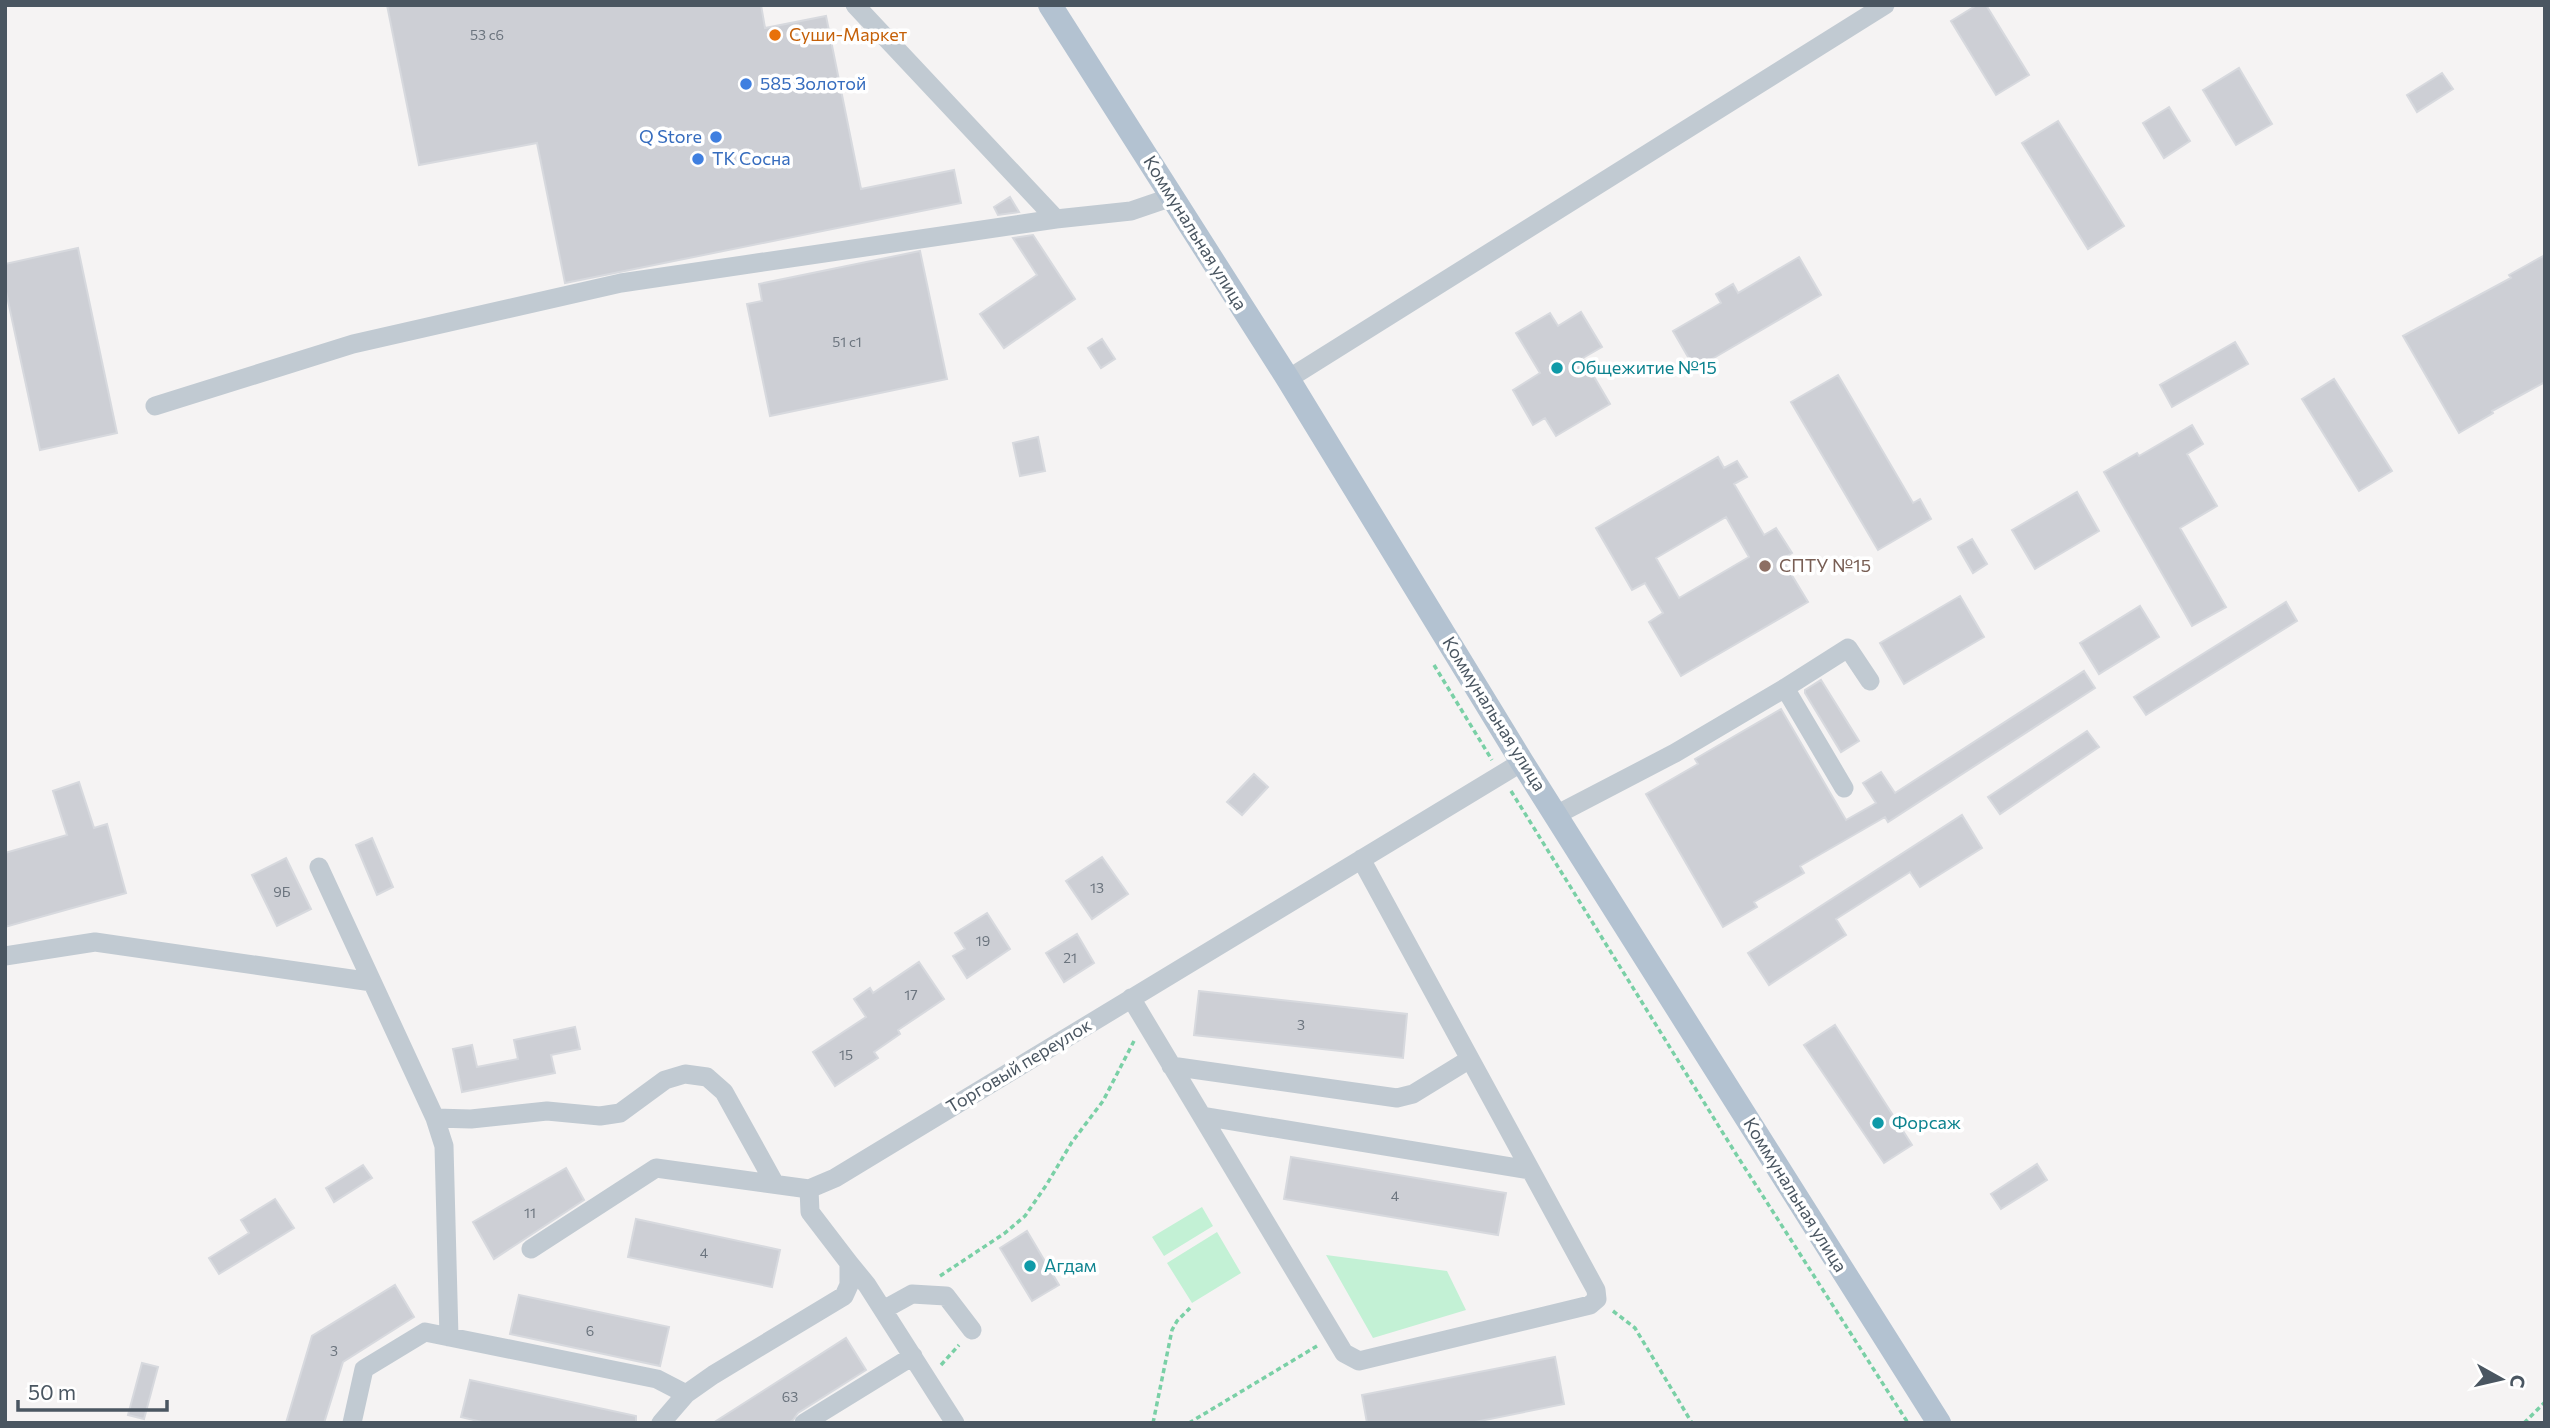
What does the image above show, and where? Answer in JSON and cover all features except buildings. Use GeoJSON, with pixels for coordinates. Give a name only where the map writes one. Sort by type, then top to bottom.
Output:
{"type":"FeatureCollection","features":[{"type":"Feature","properties":{"kind":"main road","name":"Коммунальная улица"},"geometry":{"type":"LineString","coordinates":[[1050,5],[1287,379],[1522,762],[1939,1423]]}},
{"type":"Feature","properties":{"kind":"street"},"geometry":{"type":"LineString","coordinates":[[855,5],[1056,219]]}},
{"type":"Feature","properties":{"kind":"street"},"geometry":{"type":"LineString","coordinates":[[1287,379],[1885,5]]}},
{"type":"Feature","properties":{"kind":"street"},"geometry":{"type":"LineString","coordinates":[[155,406],[353,344],[621,283],[1056,219],[1131,211],[1172,197]]}},
{"type":"Feature","properties":{"kind":"street"},"geometry":{"type":"LineString","coordinates":[[1556,815],[1675,753],[1848,648],[1870,681]]}},
{"type":"Feature","properties":{"kind":"street"},"geometry":{"type":"LineString","coordinates":[[1785,688],[1844,788]]}},
{"type":"Feature","properties":{"kind":"street","name":"Торговый переулок"},"geometry":{"type":"LineString","coordinates":[[809,1189],[835,1178],[1522,762]]}},
{"type":"Feature","properties":{"kind":"street"},"geometry":{"type":"LineString","coordinates":[[1131,999],[1344,1353],[1359,1362],[1590,1305],[1597,1299],[1596,1290],[1361,859]]}},
{"type":"Feature","properties":{"kind":"street"},"geometry":{"type":"LineString","coordinates":[[319,867],[435,1118],[444,1146],[449,1337]]}},
{"type":"Feature","properties":{"kind":"street"},"geometry":{"type":"LineString","coordinates":[[5,956],[95,942],[372,982]]}},
{"type":"Feature","properties":{"kind":"street"},"geometry":{"type":"LineString","coordinates":[[1171,1066],[1397,1098],[1413,1094],[1470,1059]]}},
{"type":"Feature","properties":{"kind":"street"},"geometry":{"type":"LineString","coordinates":[[435,1118],[471,1119],[547,1111],[600,1116],[620,1112],[665,1080],[685,1074],[707,1077],[724,1092],[775,1184]]}},
{"type":"Feature","properties":{"kind":"street"},"geometry":{"type":"LineString","coordinates":[[1202,1116],[1530,1170]]}},
{"type":"Feature","properties":{"kind":"street"},"geometry":{"type":"LineString","coordinates":[[531,1249],[656,1168],[809,1189],[810,1212],[867,1284],[955,1423]]}},
{"type":"Feature","properties":{"kind":"street"},"geometry":{"type":"LineString","coordinates":[[661,1423],[686,1394],[713,1375],[844,1296],[849,1284],[849,1263]]}},
{"type":"Feature","properties":{"kind":"street"},"geometry":{"type":"LineString","coordinates":[[884,1310],[912,1294],[946,1296],[972,1331]]}},
{"type":"Feature","properties":{"kind":"street"},"geometry":{"type":"LineString","coordinates":[[352,1423],[365,1369],[425,1332],[657,1379],[686,1394]]}},
{"type":"Feature","properties":{"kind":"street"},"geometry":{"type":"LineString","coordinates":[[804,1423],[913,1356]]}},
{"type":"Feature","properties":{"kind":"path"},"geometry":{"type":"LineString","coordinates":[[912,1294],[1005,1233],[1025,1216],[1048,1184],[1072,1142],[1103,1101],[1144,1021]]}},
{"type":"Feature","properties":{"kind":"path"},"geometry":{"type":"LineString","coordinates":[[1597,1299],[1635,1328],[1692,1423]]}},
{"type":"Feature","properties":{"kind":"path"},"geometry":{"type":"LineString","coordinates":[[1153,1423],[1172,1330],[1190,1308]]}},
{"type":"Feature","properties":{"kind":"path"},"geometry":{"type":"LineString","coordinates":[[928,1380],[972,1331]]}},
{"type":"Feature","properties":{"kind":"path"},"geometry":{"type":"LineString","coordinates":[[1188,1423],[1334,1336]]}},
{"type":"Feature","properties":{"kind":"path"},"geometry":{"type":"LineString","coordinates":[[2524,1423],[2545,1402]]}},
{"type":"Feature","properties":{"kind":"green space"},"geometry":{"type":"Polygon","coordinates":[[[1202,1207],[1213,1226],[1164,1256],[1152,1237],[1202,1207]]]}},
{"type":"Feature","properties":{"kind":"green space"},"geometry":{"type":"Polygon","coordinates":[[[1217,1232],[1241,1273],[1192,1303],[1167,1263],[1217,1232]]]}},
{"type":"Feature","properties":{"kind":"green space"},"geometry":{"type":"Polygon","coordinates":[[[1326,1255],[1447,1271],[1466,1310],[1373,1338],[1326,1255]]]}},
{"type":"Feature","properties":{"kind":"place","name":"Суши-Маркет"},"geometry":{"type":"Point","coordinates":[775,35]}},
{"type":"Feature","properties":{"kind":"place","name":"585 Золотой"},"geometry":{"type":"Point","coordinates":[746,84]}},
{"type":"Feature","properties":{"kind":"place","name":"Q Store"},"geometry":{"type":"Point","coordinates":[716,137]}},
{"type":"Feature","properties":{"kind":"place","name":"ТК Сосна"},"geometry":{"type":"Point","coordinates":[698,159]}},
{"type":"Feature","properties":{"kind":"place","name":"Общежитие №15"},"geometry":{"type":"Point","coordinates":[1557,368]}},
{"type":"Feature","properties":{"kind":"place","name":"СПТУ №15"},"geometry":{"type":"Point","coordinates":[1765,566]}},
{"type":"Feature","properties":{"kind":"place","name":"Форсаж"},"geometry":{"type":"Point","coordinates":[1878,1123]}},
{"type":"Feature","properties":{"kind":"place","name":"Агдам"},"geometry":{"type":"Point","coordinates":[1030,1266]}}]}
